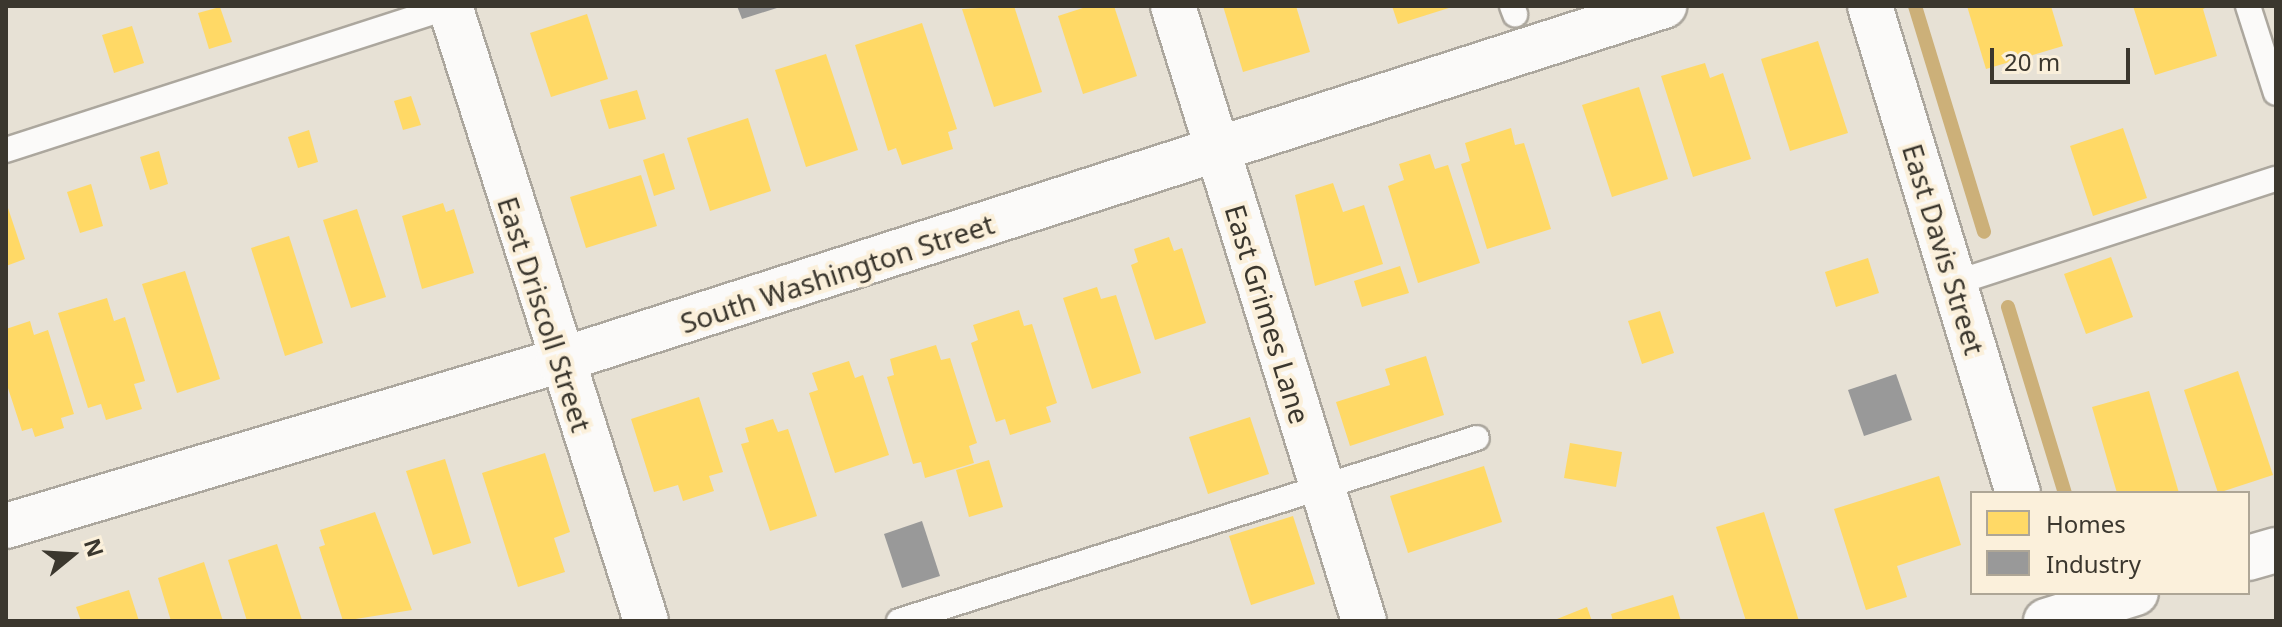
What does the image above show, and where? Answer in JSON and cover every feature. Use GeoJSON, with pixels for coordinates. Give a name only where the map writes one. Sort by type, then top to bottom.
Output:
{"type":"FeatureCollection","features":[{"type":"Feature","properties":{"kind":"street","name":"East Driscoll Street"},"geometry":{"type":"LineString","coordinates":[[451,6],[558,361],[646,621]]}},
{"type":"Feature","properties":{"kind":"street","name":"East Grimes Lane"},"geometry":{"type":"LineString","coordinates":[[1173,6],[1364,621]]}},
{"type":"Feature","properties":{"kind":"street","name":"South Washington Street"},"geometry":{"type":"LineString","coordinates":[[6,526],[558,361],[1217,152],[1664,6]]}},
{"type":"Feature","properties":{"kind":"street","name":"East Davis Street"},"geometry":{"type":"LineString","coordinates":[[1870,6],[2017,491]]}},
{"type":"Feature","properties":{"kind":"street"},"geometry":{"type":"LineString","coordinates":[[2250,557],[2276,550]]}},
{"type":"Feature","properties":{"kind":"street"},"geometry":{"type":"LineString","coordinates":[[2052,613],[2128,595]]}},
{"type":"Feature","properties":{"kind":"lane"},"geometry":{"type":"LineString","coordinates":[[6,150],[451,6]]}},
{"type":"Feature","properties":{"kind":"lane"},"geometry":{"type":"LineString","coordinates":[[2248,6],[2276,93]]}},
{"type":"Feature","properties":{"kind":"lane"},"geometry":{"type":"LineString","coordinates":[[1955,283],[2276,179]]}},
{"type":"Feature","properties":{"kind":"lane"},"geometry":{"type":"LineString","coordinates":[[899,621],[1477,438]]}},
{"type":"Feature","properties":{"kind":"building: Homes"},"geometry":{"type":"Polygon","coordinates":[[[1014,6],[1042,92],[994,107],[962,9],[1014,6]]]}},
{"type":"Feature","properties":{"kind":"building: Homes"},"geometry":{"type":"Polygon","coordinates":[[[1089,6],[1114,6],[1137,76],[1083,94],[1058,16],[1089,6]]]}},
{"type":"Feature","properties":{"kind":"building: Homes"},"geometry":{"type":"Polygon","coordinates":[[[1223,6],[1296,6],[1310,52],[1243,72],[1223,6]]]}},
{"type":"Feature","properties":{"kind":"building: Homes"},"geometry":{"type":"Polygon","coordinates":[[[1392,6],[1452,6],[1452,7],[1398,24],[1392,6]]]}},
{"type":"Feature","properties":{"kind":"building: Homes"},"geometry":{"type":"Polygon","coordinates":[[[1967,6],[2051,6],[2063,46],[1986,69],[1967,6]]]}},
{"type":"Feature","properties":{"kind":"building: Homes"},"geometry":{"type":"Polygon","coordinates":[[[2133,6],[2209,6],[2203,9],[2217,56],[2155,75],[2133,6]]]}},
{"type":"Feature","properties":{"kind":"building: Homes"},"geometry":{"type":"Polygon","coordinates":[[[220,7],[232,42],[209,49],[198,13],[220,7]]]}},
{"type":"Feature","properties":{"kind":"building: Homes"},"geometry":{"type":"Polygon","coordinates":[[[587,14],[608,79],[551,97],[530,33],[587,14]]]}},
{"type":"Feature","properties":{"kind":"building: Homes"},"geometry":{"type":"Polygon","coordinates":[[[922,23],[957,129],[948,132],[953,149],[902,165],[896,148],[888,151],[855,45],[922,23]]]}},
{"type":"Feature","properties":{"kind":"building: Homes"},"geometry":{"type":"Polygon","coordinates":[[[132,26],[144,63],[114,73],[102,35],[132,26]]]}},
{"type":"Feature","properties":{"kind":"building: Homes"},"geometry":{"type":"Polygon","coordinates":[[[1818,41],[1848,133],[1790,151],[1761,59],[1818,41]]]}},
{"type":"Feature","properties":{"kind":"building: Homes"},"geometry":{"type":"Polygon","coordinates":[[[826,54],[858,150],[806,167],[775,70],[826,54]]]}},
{"type":"Feature","properties":{"kind":"building: Homes"},"geometry":{"type":"Polygon","coordinates":[[[1705,63],[1710,78],[1723,73],[1751,159],[1693,177],[1661,76],[1705,63]]]}},
{"type":"Feature","properties":{"kind":"building: Homes"},"geometry":{"type":"Polygon","coordinates":[[[1639,87],[1668,179],[1612,197],[1582,105],[1639,87]]]}},
{"type":"Feature","properties":{"kind":"building: Homes"},"geometry":{"type":"Polygon","coordinates":[[[637,90],[646,119],[609,129],[600,100],[637,90]]]}},
{"type":"Feature","properties":{"kind":"building: Homes"},"geometry":{"type":"Polygon","coordinates":[[[411,96],[421,125],[403,130],[394,101],[411,96]]]}},
{"type":"Feature","properties":{"kind":"building: Homes"},"geometry":{"type":"Polygon","coordinates":[[[748,118],[771,191],[710,211],[687,138],[748,118]]]}},
{"type":"Feature","properties":{"kind":"building: Homes"},"geometry":{"type":"Polygon","coordinates":[[[1511,128],[1515,145],[1524,143],[1551,229],[1487,249],[1461,164],[1470,161],[1465,143],[1511,128]]]}},
{"type":"Feature","properties":{"kind":"building: Homes"},"geometry":{"type":"Polygon","coordinates":[[[2123,128],[2147,198],[2093,216],[2070,146],[2123,128]]]}},
{"type":"Feature","properties":{"kind":"building: Homes"},"geometry":{"type":"Polygon","coordinates":[[[309,130],[318,162],[298,168],[288,137],[309,130]]]}},
{"type":"Feature","properties":{"kind":"building: Homes"},"geometry":{"type":"Polygon","coordinates":[[[159,151],[168,184],[150,190],[140,157],[159,151]]]}},
{"type":"Feature","properties":{"kind":"building: Homes"},"geometry":{"type":"Polygon","coordinates":[[[664,153],[675,189],[654,196],[643,160],[664,153]]]}},
{"type":"Feature","properties":{"kind":"building: Homes"},"geometry":{"type":"Polygon","coordinates":[[[1430,154],[1435,169],[1448,165],[1480,263],[1418,283],[1388,186],[1404,180],[1399,164],[1430,154]]]}},
{"type":"Feature","properties":{"kind":"building: Homes"},"geometry":{"type":"Polygon","coordinates":[[[641,175],[657,226],[586,248],[570,197],[641,175]]]}},
{"type":"Feature","properties":{"kind":"building: Homes"},"geometry":{"type":"Polygon","coordinates":[[[1333,183],[1343,212],[1364,205],[1383,264],[1315,286],[1295,195],[1333,183]]]}},
{"type":"Feature","properties":{"kind":"building: Homes"},"geometry":{"type":"Polygon","coordinates":[[[91,184],[103,226],[80,233],[67,192],[91,184]]]}},
{"type":"Feature","properties":{"kind":"building: Homes"},"geometry":{"type":"Polygon","coordinates":[[[6,202],[25,259],[6,266],[6,202]]]}},
{"type":"Feature","properties":{"kind":"building: Homes"},"geometry":{"type":"Polygon","coordinates":[[[443,203],[446,212],[454,209],[474,273],[422,289],[402,216],[443,203]]]}},
{"type":"Feature","properties":{"kind":"building: Homes"},"geometry":{"type":"Polygon","coordinates":[[[357,209],[386,297],[351,308],[323,220],[357,209]]]}},
{"type":"Feature","properties":{"kind":"building: Homes"},"geometry":{"type":"Polygon","coordinates":[[[289,236],[323,343],[285,356],[251,248],[289,236]]]}},
{"type":"Feature","properties":{"kind":"building: Homes"},"geometry":{"type":"Polygon","coordinates":[[[1169,237],[1174,251],[1182,248],[1206,323],[1155,340],[1131,265],[1138,262],[1134,249],[1169,237]]]}},
{"type":"Feature","properties":{"kind":"building: Homes"},"geometry":{"type":"Polygon","coordinates":[[[2111,257],[2133,317],[2086,334],[2064,274],[2111,257]]]}},
{"type":"Feature","properties":{"kind":"building: Homes"},"geometry":{"type":"Polygon","coordinates":[[[1868,258],[1879,293],[1836,307],[1825,272],[1868,258]]]}},
{"type":"Feature","properties":{"kind":"building: Homes"},"geometry":{"type":"Polygon","coordinates":[[[1400,266],[1409,293],[1362,307],[1354,281],[1400,266]]]}},
{"type":"Feature","properties":{"kind":"building: Homes"},"geometry":{"type":"Polygon","coordinates":[[[185,271],[220,379],[177,393],[142,284],[185,271]]]}},
{"type":"Feature","properties":{"kind":"building: Homes"},"geometry":{"type":"Polygon","coordinates":[[[1097,287],[1101,299],[1116,295],[1141,373],[1092,389],[1063,298],[1097,287]]]}},
{"type":"Feature","properties":{"kind":"building: Homes"},"geometry":{"type":"Polygon","coordinates":[[[107,298],[114,321],[125,317],[145,381],[134,384],[142,409],[106,420],[101,404],[88,408],[58,313],[107,298]]]}},
{"type":"Feature","properties":{"kind":"building: Homes"},"geometry":{"type":"Polygon","coordinates":[[[1019,310],[1024,326],[1032,324],[1057,403],[1046,407],[1051,422],[1010,435],[1005,419],[996,422],[971,343],[978,340],[973,325],[1019,310]]]}},
{"type":"Feature","properties":{"kind":"building: Homes"},"geometry":{"type":"Polygon","coordinates":[[[1660,311],[1674,353],[1642,364],[1628,321],[1660,311]]]}},
{"type":"Feature","properties":{"kind":"building: Homes"},"geometry":{"type":"Polygon","coordinates":[[[30,321],[34,335],[48,330],[74,414],[61,418],[64,428],[35,437],[32,428],[22,431],[6,382],[6,329],[30,321]]]}},
{"type":"Feature","properties":{"kind":"building: Homes"},"geometry":{"type":"Polygon","coordinates":[[[936,345],[941,360],[950,358],[977,443],[969,446],[974,463],[925,478],[921,462],[913,464],[887,377],[894,375],[890,359],[936,345]]]}},
{"type":"Feature","properties":{"kind":"building: Homes"},"geometry":{"type":"Polygon","coordinates":[[[1426,356],[1444,415],[1350,446],[1336,402],[1390,385],[1385,369],[1426,356]]]}},
{"type":"Feature","properties":{"kind":"building: Homes"},"geometry":{"type":"Polygon","coordinates":[[[849,361],[855,378],[863,375],[889,455],[835,473],[809,393],[818,390],[812,373],[849,361]]]}},
{"type":"Feature","properties":{"kind":"building: Homes"},"geometry":{"type":"Polygon","coordinates":[[[2238,371],[2273,475],[2217,491],[2184,390],[2238,371]]]}},
{"type":"Feature","properties":{"kind":"building: Homes"},"geometry":{"type":"Polygon","coordinates":[[[2149,391],[2178,491],[2116,491],[2092,407],[2149,391]]]}},
{"type":"Feature","properties":{"kind":"building: Homes"},"geometry":{"type":"Polygon","coordinates":[[[699,397],[723,472],[709,476],[714,491],[683,501],[678,485],[654,492],[631,419],[699,397]]]}},
{"type":"Feature","properties":{"kind":"building: Homes"},"geometry":{"type":"Polygon","coordinates":[[[1250,417],[1269,474],[1208,494],[1189,437],[1250,417]]]}},
{"type":"Feature","properties":{"kind":"building: Homes"},"geometry":{"type":"Polygon","coordinates":[[[773,419],[778,432],[788,429],[817,516],[770,531],[741,444],[749,442],[745,428],[773,419]]]}},
{"type":"Feature","properties":{"kind":"building: Homes"},"geometry":{"type":"Polygon","coordinates":[[[1570,443],[1622,452],[1616,487],[1564,478],[1570,443]]]}},
{"type":"Feature","properties":{"kind":"building: Homes"},"geometry":{"type":"Polygon","coordinates":[[[545,453],[570,532],[554,538],[565,572],[518,587],[482,473],[545,453]]]}},
{"type":"Feature","properties":{"kind":"building: Homes"},"geometry":{"type":"Polygon","coordinates":[[[445,459],[471,543],[433,555],[406,471],[445,459]]]}},
{"type":"Feature","properties":{"kind":"building: Homes"},"geometry":{"type":"Polygon","coordinates":[[[989,460],[1003,507],[969,517],[956,470],[989,460]]]}},
{"type":"Feature","properties":{"kind":"building: Homes"},"geometry":{"type":"Polygon","coordinates":[[[1484,466],[1502,522],[1408,553],[1390,496],[1484,466]]]}},
{"type":"Feature","properties":{"kind":"building: Homes"},"geometry":{"type":"Polygon","coordinates":[[[1939,476],[1961,545],[1897,566],[1907,597],[1866,610],[1834,509],[1939,476]]]}},
{"type":"Feature","properties":{"kind":"building: Homes"},"geometry":{"type":"Polygon","coordinates":[[[375,512],[412,610],[343,621],[319,547],[325,545],[320,530],[375,512]]]}},
{"type":"Feature","properties":{"kind":"building: Homes"},"geometry":{"type":"Polygon","coordinates":[[[1764,512],[1799,621],[1746,621],[1716,527],[1764,512]]]}},
{"type":"Feature","properties":{"kind":"building: Homes"},"geometry":{"type":"Polygon","coordinates":[[[1293,516],[1315,584],[1251,605],[1229,536],[1293,516]]]}},
{"type":"Feature","properties":{"kind":"building: Homes"},"geometry":{"type":"Polygon","coordinates":[[[277,544],[302,620],[247,621],[228,560],[277,544]]]}},
{"type":"Feature","properties":{"kind":"building: Homes"},"geometry":{"type":"Polygon","coordinates":[[[204,562],[223,621],[171,621],[158,578],[204,562]]]}},
{"type":"Feature","properties":{"kind":"building: Homes"},"geometry":{"type":"Polygon","coordinates":[[[129,590],[139,621],[81,621],[76,607],[129,590]]]}},
{"type":"Feature","properties":{"kind":"building: Homes"},"geometry":{"type":"Polygon","coordinates":[[[1673,595],[1681,621],[1613,621],[1611,614],[1673,595]]]}},
{"type":"Feature","properties":{"kind":"building: Homes"},"geometry":{"type":"Polygon","coordinates":[[[1587,607],[1592,621],[1552,621],[1587,607]]]}},
{"type":"Feature","properties":{"kind":"building: Industry"},"geometry":{"type":"Polygon","coordinates":[[[737,6],[780,6],[780,7],[742,19],[737,6]]]}},
{"type":"Feature","properties":{"kind":"building: Industry"},"geometry":{"type":"Polygon","coordinates":[[[1896,374],[1912,420],[1864,436],[1848,390],[1896,374]]]}},
{"type":"Feature","properties":{"kind":"building: Industry"},"geometry":{"type":"Polygon","coordinates":[[[922,521],[940,576],[902,588],[884,534],[922,521]]]}},
{"type":"Feature","properties":{"kind":"waterway"},"geometry":{"type":"LineString","coordinates":[[1915,6],[1984,232]]}},
{"type":"Feature","properties":{"kind":"waterway"},"geometry":{"type":"LineString","coordinates":[[2008,307],[2064,491]]}}]}
